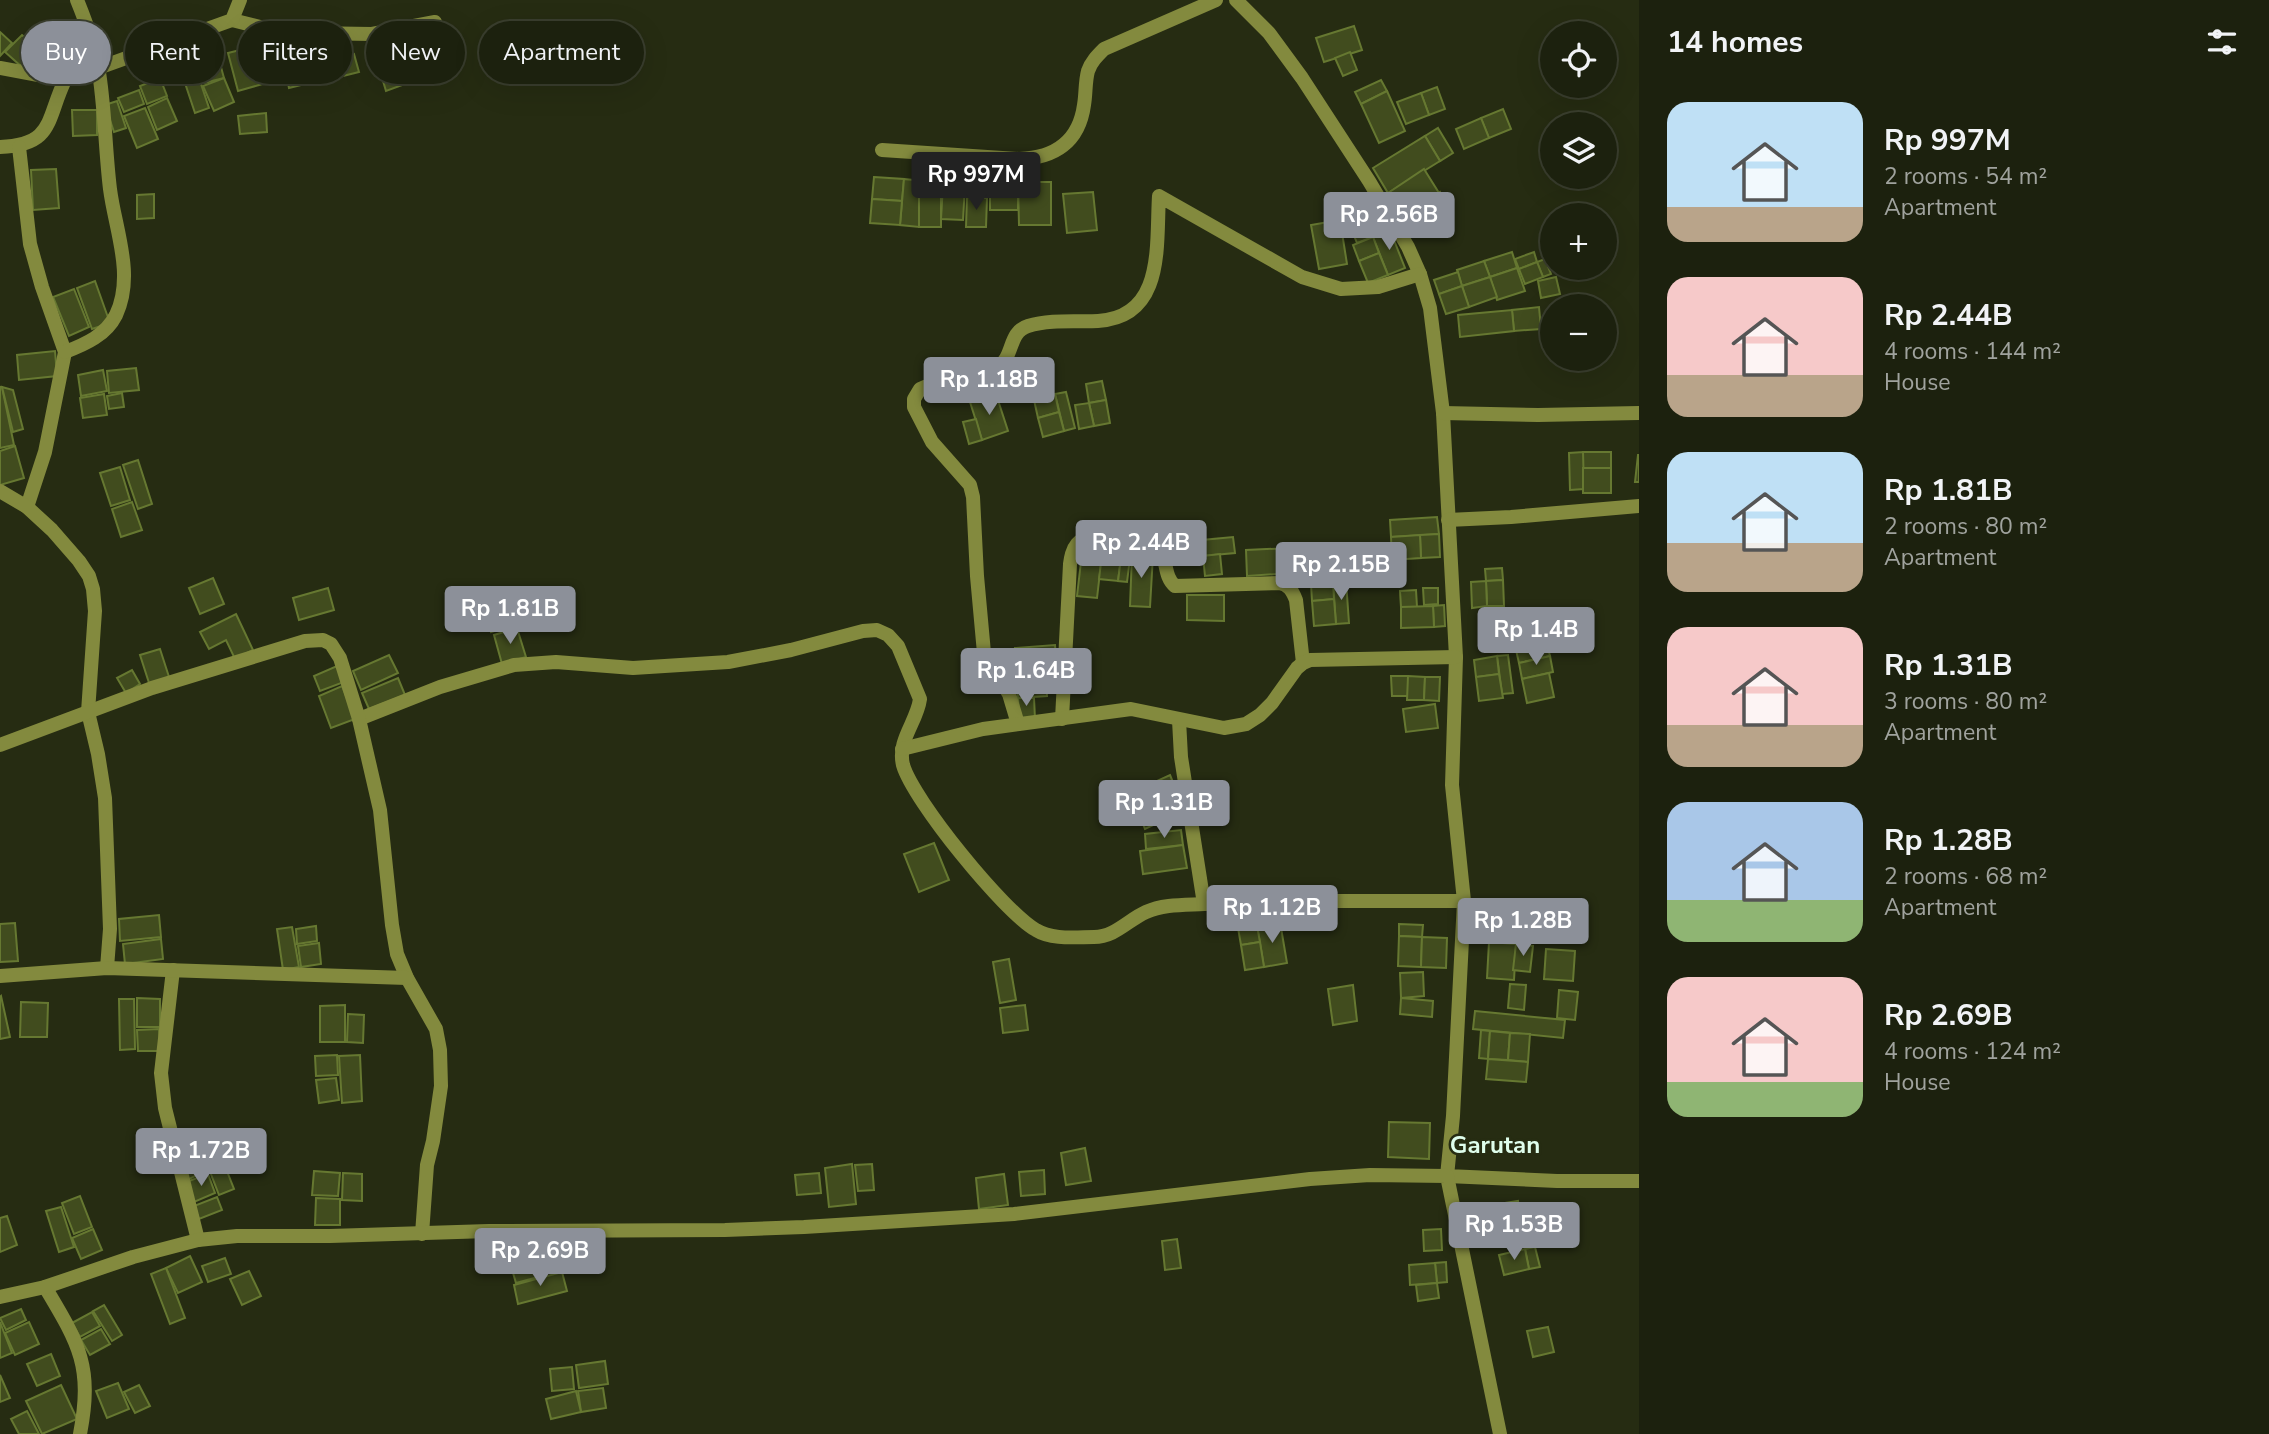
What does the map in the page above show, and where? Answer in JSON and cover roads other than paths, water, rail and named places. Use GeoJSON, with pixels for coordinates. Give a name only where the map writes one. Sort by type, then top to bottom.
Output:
{"type":"FeatureCollection","features":[{"type":"Feature","properties":{"kind":"street"},"geometry":{"type":"LineString","coordinates":[[77,0],[86,21]]}},
{"type":"Feature","properties":{"kind":"street"},"geometry":{"type":"LineString","coordinates":[[232,20],[240,0]]}},
{"type":"Feature","properties":{"kind":"street"},"geometry":{"type":"LineString","coordinates":[[882,150],[1019,159],[1034,159],[1051,154],[1071,139],[1079,127],[1088,70],[1104,49],[1216,0]]}},
{"type":"Feature","properties":{"kind":"street"},"geometry":{"type":"LineString","coordinates":[[1236,0],[1269,33],[1302,78],[1369,181],[1408,247],[1420,274],[1430,308],[1443,413],[1456,657],[1452,785],[1464,901],[1453,1116],[1447,1176],[1500,1434]]}},
{"type":"Feature","properties":{"kind":"street"},"geometry":{"type":"LineString","coordinates":[[111,62],[232,20],[276,31],[366,34]]}},
{"type":"Feature","properties":{"kind":"street"},"geometry":{"type":"LineString","coordinates":[[0,68],[21,72]]}},
{"type":"Feature","properties":{"kind":"street"},"geometry":{"type":"LineString","coordinates":[[0,147],[19,147],[43,134],[63,84]]}},
{"type":"Feature","properties":{"kind":"street"},"geometry":{"type":"LineString","coordinates":[[65,352],[82,345],[108,327],[117,313],[122,290],[124,269],[110,191],[100,84]]}},
{"type":"Feature","properties":{"kind":"street"},"geometry":{"type":"LineString","coordinates":[[19,147],[30,244],[65,352],[45,452],[27,507]]}},
{"type":"Feature","properties":{"kind":"street"},"geometry":{"type":"LineString","coordinates":[[1018,724],[1009,694],[984,653],[970,485],[932,442],[914,407],[914,400],[920,389],[996,368],[1004,362],[1013,339],[1024,327],[1051,322],[1102,321],[1126,313],[1137,306],[1151,287],[1159,196],[1302,277],[1341,289],[1378,287],[1420,274]]}},
{"type":"Feature","properties":{"kind":"street"},"geometry":{"type":"LineString","coordinates":[[1443,413],[1639,413]]}},
{"type":"Feature","properties":{"kind":"street"},"geometry":{"type":"LineString","coordinates":[[0,491],[27,507],[52,530],[79,561],[89,576],[93,589],[95,611],[88,712],[105,798],[110,929],[107,968]]}},
{"type":"Feature","properties":{"kind":"street"},"geometry":{"type":"LineString","coordinates":[[1448,520],[1639,506]]}},
{"type":"Feature","properties":{"kind":"street"},"geometry":{"type":"LineString","coordinates":[[1062,719],[1070,564],[1077,542],[1087,536],[1100,534],[1150,540],[1161,552],[1170,581],[1175,586],[1287,585],[1296,600],[1303,663]]}},
{"type":"Feature","properties":{"kind":"street"},"geometry":{"type":"LineString","coordinates":[[359,719],[440,687],[514,665],[555,662],[633,668],[728,662],[877,630],[888,635],[898,646],[920,699],[902,749],[903,764],[919,798],[965,858],[1015,913],[1037,931],[1054,936],[1098,937],[1111,934],[1147,911],[1163,906],[1233,901],[1464,901]]}},
{"type":"Feature","properties":{"kind":"street"},"geometry":{"type":"LineString","coordinates":[[0,745],[152,688],[315,639],[331,644],[337,651],[359,719],[380,810],[391,925],[397,954],[407,978],[436,1029],[442,1064],[438,1114],[427,1165],[422,1234]]}},
{"type":"Feature","properties":{"kind":"street"},"geometry":{"type":"LineString","coordinates":[[902,749],[983,729],[1131,709],[1224,728],[1246,724],[1261,715],[1303,663],[1320,659],[1456,657]]}},
{"type":"Feature","properties":{"kind":"street"},"geometry":{"type":"LineString","coordinates":[[1179,720],[1181,757],[1204,904]]}},
{"type":"Feature","properties":{"kind":"street"},"geometry":{"type":"LineString","coordinates":[[0,976],[107,968],[407,978]]}},
{"type":"Feature","properties":{"kind":"street"},"geometry":{"type":"LineString","coordinates":[[173,970],[160,1073],[164,1108],[198,1240]]}},
{"type":"Feature","properties":{"kind":"street"},"geometry":{"type":"LineString","coordinates":[[0,1297],[45,1287],[133,1257],[198,1240],[237,1236],[804,1227],[1014,1214],[1310,1179],[1370,1175],[1639,1181]]}},
{"type":"Feature","properties":{"kind":"street"},"geometry":{"type":"LineString","coordinates":[[45,1287],[78,1346],[83,1366],[86,1388],[80,1434]]}},
{"type":"Feature","properties":{"kind":"district","name":"Garutan"},"geometry":{"type":"Point","coordinates":[1495,1145]}}]}
